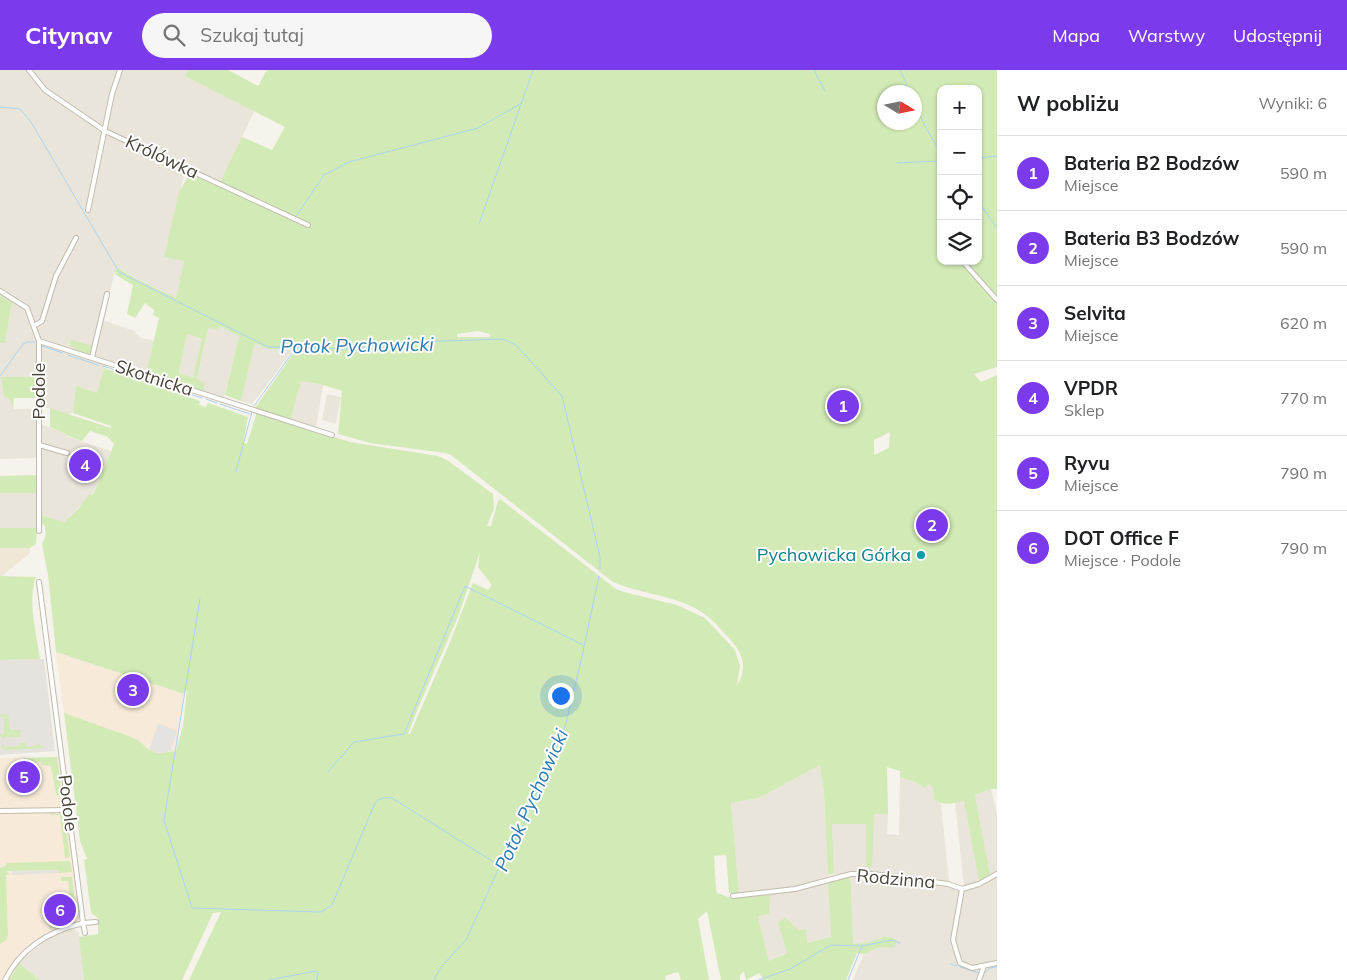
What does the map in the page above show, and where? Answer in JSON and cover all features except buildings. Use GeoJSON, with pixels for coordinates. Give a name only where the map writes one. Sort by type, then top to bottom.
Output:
{"type":"FeatureCollection","features":[{"type":"Feature","properties":{"kind":"street","name":"Królówka"},"geometry":{"type":"LineString","coordinates":[[29,70],[46,90],[105,131],[308,225]]}},
{"type":"Feature","properties":{"kind":"street"},"geometry":{"type":"LineString","coordinates":[[88,210],[112,94],[120,70]]}},
{"type":"Feature","properties":{"kind":"street"},"geometry":{"type":"LineString","coordinates":[[34,326],[42,321],[56,276],[76,238]]}},
{"type":"Feature","properties":{"kind":"street"},"geometry":{"type":"LineString","coordinates":[[966,265],[997,300]]}},
{"type":"Feature","properties":{"kind":"street"},"geometry":{"type":"LineString","coordinates":[[0,291],[26,306],[30,312],[39,340]]}},
{"type":"Feature","properties":{"kind":"street"},"geometry":{"type":"LineString","coordinates":[[92,357],[107,294]]}},
{"type":"Feature","properties":{"kind":"street","name":"Skotnicka"},"geometry":{"type":"LineString","coordinates":[[39,340],[332,436]]}},
{"type":"Feature","properties":{"kind":"street","name":"Podole"},"geometry":{"type":"LineString","coordinates":[[39,340],[39,530]]}},
{"type":"Feature","properties":{"kind":"street"},"geometry":{"type":"LineString","coordinates":[[39,445],[67,453]]}},
{"type":"Feature","properties":{"kind":"street","name":"Podole"},"geometry":{"type":"LineString","coordinates":[[39,582],[85,933]]}},
{"type":"Feature","properties":{"kind":"street"},"geometry":{"type":"LineString","coordinates":[[0,811],[69,810]]}},
{"type":"Feature","properties":{"kind":"street","name":"Rodzinna"},"geometry":{"type":"LineString","coordinates":[[733,896],[796,889],[851,874],[872,874],[906,878],[948,884],[962,889]]}},
{"type":"Feature","properties":{"kind":"street"},"geometry":{"type":"LineString","coordinates":[[997,874],[979,884],[962,889],[953,940],[960,963],[972,968],[997,963]]}},
{"type":"Feature","properties":{"kind":"street"},"geometry":{"type":"LineString","coordinates":[[5,980],[23,953],[54,931],[84,923],[96,922]]}},
{"type":"Feature","properties":{"kind":"street"},"geometry":{"type":"LineString","coordinates":[[978,980],[984,966]]}},
{"type":"Feature","properties":{"kind":"shaded area"},"geometry":{"type":"Polygon","coordinates":[[[0,70],[188,70],[186,76],[255,110],[220,182],[185,171],[164,256],[184,261],[176,298],[136,279],[120,268],[115,271],[103,320],[134,331],[141,338],[154,341],[146,374],[111,362],[104,368],[97,393],[76,386],[73,413],[67,414],[41,406],[41,424],[66,434],[66,436],[111,451],[100,481],[91,495],[64,522],[41,515],[42,528],[0,528],[0,493],[37,492],[36,458],[0,459],[0,343],[5,343],[12,303],[0,296],[0,70]],[[37,377],[9,398],[14,409],[37,409],[37,377]]]}},
{"type":"Feature","properties":{"kind":"shaded area"},"geometry":{"type":"Polygon","coordinates":[[[219,326],[239,336],[224,398],[203,392],[197,379],[208,328],[219,326]]]}},
{"type":"Feature","properties":{"kind":"shaded area"},"geometry":{"type":"Polygon","coordinates":[[[187,334],[202,339],[194,378],[179,374],[187,334]]]}},
{"type":"Feature","properties":{"kind":"shaded area"},"geometry":{"type":"Polygon","coordinates":[[[255,343],[267,349],[294,349],[252,404],[241,401],[255,343]]]}},
{"type":"Feature","properties":{"kind":"shaded area"},"geometry":{"type":"Polygon","coordinates":[[[301,381],[323,385],[316,428],[291,419],[301,381]]]}},
{"type":"Feature","properties":{"kind":"shaded area"},"geometry":{"type":"Polygon","coordinates":[[[327,394],[341,397],[336,424],[322,420],[327,394]]]}},
{"type":"Feature","properties":{"kind":"shaded area"},"geometry":{"type":"Polygon","coordinates":[[[0,548],[30,548],[30,553],[0,576],[0,548]]]}},
{"type":"Feature","properties":{"kind":"shaded area"},"geometry":{"type":"Polygon","coordinates":[[[56,652],[184,694],[176,751],[160,753],[149,750],[138,740],[64,713],[56,652]]]}},
{"type":"Feature","properties":{"kind":"shaded area"},"geometry":{"type":"Polygon","coordinates":[[[44,659],[55,751],[0,755],[0,660],[44,659]]]}},
{"type":"Feature","properties":{"kind":"shaded area"},"geometry":{"type":"Polygon","coordinates":[[[158,723],[177,731],[171,751],[160,753],[149,750],[158,723]]]}},
{"type":"Feature","properties":{"kind":"shaded area"},"geometry":{"type":"Polygon","coordinates":[[[61,757],[80,918],[77,921],[45,933],[31,943],[9,967],[3,980],[0,980],[0,758],[61,757]]]}},
{"type":"Feature","properties":{"kind":"shaded area"},"geometry":{"type":"Polygon","coordinates":[[[820,765],[824,794],[831,937],[807,943],[769,961],[758,916],[770,896],[765,891],[739,893],[731,803],[759,798],[820,765]]]}},
{"type":"Feature","properties":{"kind":"shaded area"},"geometry":{"type":"Polygon","coordinates":[[[900,777],[925,788],[929,783],[933,788],[934,800],[941,804],[949,881],[964,887],[955,803],[964,799],[980,881],[981,826],[975,795],[991,789],[997,813],[997,980],[853,980],[864,954],[880,947],[894,947],[881,937],[872,942],[853,945],[851,885],[849,876],[834,874],[832,824],[866,824],[866,865],[874,814],[888,814],[887,834],[899,835],[900,777]]]}},
{"type":"Feature","properties":{"kind":"shaded area"},"geometry":{"type":"Polygon","coordinates":[[[59,870],[59,873],[12,875],[12,871],[59,870]]]}},
{"type":"Feature","properties":{"kind":"shaded area"},"geometry":{"type":"Polygon","coordinates":[[[73,929],[79,932],[84,980],[40,980],[22,966],[20,962],[42,943],[73,929]]]}},
{"type":"Feature","properties":{"kind":"green space"},"geometry":{"type":"Polygon","coordinates":[[[188,70],[228,70],[258,86],[267,70],[997,70],[997,367],[974,374],[981,382],[997,375],[997,789],[991,789],[975,795],[990,876],[979,881],[964,800],[949,804],[938,802],[934,800],[933,788],[929,784],[925,788],[900,777],[900,771],[887,767],[888,814],[874,814],[872,868],[866,866],[866,824],[832,824],[834,874],[828,875],[824,794],[820,765],[759,798],[731,803],[739,893],[729,893],[726,855],[714,856],[716,889],[717,893],[731,898],[770,895],[769,914],[758,916],[769,961],[787,953],[778,922],[785,918],[799,930],[806,929],[807,943],[831,937],[828,882],[849,876],[853,944],[869,942],[882,937],[897,940],[895,947],[880,947],[864,954],[857,953],[846,980],[764,980],[759,973],[746,980],[744,971],[740,975],[740,980],[721,980],[707,911],[698,919],[709,980],[681,980],[678,972],[665,976],[666,980],[189,980],[221,912],[213,913],[182,980],[84,980],[79,937],[98,934],[98,918],[91,913],[84,860],[87,859],[80,841],[64,713],[138,740],[149,750],[159,753],[176,751],[183,726],[187,689],[184,694],[56,652],[48,575],[42,544],[46,534],[41,515],[64,522],[77,510],[89,495],[92,495],[100,481],[114,444],[108,437],[90,431],[82,441],[50,427],[50,408],[111,428],[111,426],[73,413],[76,386],[97,393],[104,368],[200,401],[199,405],[206,407],[208,403],[248,417],[243,443],[247,444],[257,412],[350,442],[438,456],[447,460],[493,494],[494,508],[487,526],[491,526],[500,499],[616,589],[677,605],[705,618],[735,650],[740,666],[737,686],[742,673],[742,660],[738,649],[707,616],[697,609],[674,599],[613,582],[451,455],[370,443],[338,434],[342,391],[301,381],[291,419],[255,408],[295,351],[294,349],[267,349],[255,343],[241,401],[225,395],[239,336],[219,326],[218,329],[208,328],[197,379],[205,383],[203,392],[146,374],[159,318],[153,315],[154,310],[145,303],[135,318],[127,314],[133,285],[116,275],[115,271],[119,268],[136,279],[176,298],[184,261],[164,257],[179,192],[190,173],[220,182],[242,137],[272,150],[285,127],[185,76],[188,70]],[[478,331],[457,334],[457,337],[490,337],[490,334],[478,331]],[[187,334],[179,373],[193,378],[202,339],[187,334]],[[890,432],[874,440],[874,455],[889,448],[890,432]],[[480,552],[458,617],[408,734],[410,734],[448,647],[473,583],[488,590],[492,585],[478,567],[480,552]]]}},
{"type":"Feature","properties":{"kind":"green space"},"geometry":{"type":"Polygon","coordinates":[[[0,296],[12,302],[5,343],[0,343],[0,296]]]}},
{"type":"Feature","properties":{"kind":"green space"},"geometry":{"type":"Polygon","coordinates":[[[71,340],[93,346],[92,351],[88,354],[75,350],[76,348],[69,346],[71,340]]]}},
{"type":"Feature","properties":{"kind":"green space"},"geometry":{"type":"Polygon","coordinates":[[[1,377],[37,377],[37,398],[14,398],[13,409],[9,398],[4,396],[1,377]]]}},
{"type":"Feature","properties":{"kind":"green space"},"geometry":{"type":"Polygon","coordinates":[[[37,475],[37,493],[0,493],[0,476],[37,475]]]}},
{"type":"Feature","properties":{"kind":"green space"},"geometry":{"type":"Polygon","coordinates":[[[0,528],[37,528],[36,544],[30,548],[0,548],[0,528]]]}},
{"type":"Feature","properties":{"kind":"green space"},"geometry":{"type":"Polygon","coordinates":[[[0,576],[36,577],[32,596],[40,659],[0,660],[0,576]]]}},
{"type":"Feature","properties":{"kind":"green space"},"geometry":{"type":"Polygon","coordinates":[[[8,714],[10,730],[20,730],[21,740],[20,737],[4,737],[4,740],[1,737],[0,734],[4,734],[4,717],[0,717],[0,715],[8,714]]]}},
{"type":"Feature","properties":{"kind":"green space"},"geometry":{"type":"Polygon","coordinates":[[[4,743],[4,747],[20,746],[20,743],[26,743],[26,747],[37,746],[37,743],[45,748],[4,750],[1,747],[4,743]]]}},
{"type":"Feature","properties":{"kind":"green space"},"geometry":{"type":"Polygon","coordinates":[[[57,757],[62,796],[56,794],[51,766],[41,765],[41,762],[24,763],[24,758],[57,757]]]}},
{"type":"Feature","properties":{"kind":"green space"},"geometry":{"type":"Polygon","coordinates":[[[50,814],[64,814],[70,857],[65,858],[60,815],[50,814]]]}},
{"type":"Feature","properties":{"kind":"green space"},"geometry":{"type":"Polygon","coordinates":[[[70,861],[72,872],[59,873],[58,870],[7,871],[9,875],[6,875],[8,936],[0,944],[0,868],[6,866],[7,863],[70,861]]]}},
{"type":"Feature","properties":{"kind":"green space"},"geometry":{"type":"Polygon","coordinates":[[[61,877],[72,877],[77,917],[72,921],[50,929],[50,925],[65,918],[72,912],[68,881],[61,881],[61,877]]]}},
{"type":"Feature","properties":{"kind":"green space"},"geometry":{"type":"Polygon","coordinates":[[[20,962],[22,966],[40,980],[9,980],[20,962]]]}},
{"type":"Feature","properties":{"kind":"waterway"},"geometry":{"type":"LineString","coordinates":[[479,224],[533,70]]}},
{"type":"Feature","properties":{"kind":"waterway"},"geometry":{"type":"LineString","coordinates":[[814,70],[825,91]]}},
{"type":"Feature","properties":{"kind":"waterway"},"geometry":{"type":"LineString","coordinates":[[900,70],[907,85]]}},
{"type":"Feature","properties":{"kind":"waterway"},"geometry":{"type":"LineString","coordinates":[[297,215],[324,175],[349,162],[478,128],[522,103]]}},
{"type":"Feature","properties":{"kind":"waterway","name":"Potok Pychowicki"},"geometry":{"type":"LineString","coordinates":[[0,107],[20,109],[31,122],[119,272],[268,347],[345,349],[416,342],[503,339],[516,345],[562,396],[600,557],[600,569]]}},
{"type":"Feature","properties":{"kind":"waterway"},"geometry":{"type":"LineString","coordinates":[[922,119],[937,146]]}},
{"type":"Feature","properties":{"kind":"waterway"},"geometry":{"type":"LineString","coordinates":[[982,158],[997,156]]}},
{"type":"Feature","properties":{"kind":"waterway"},"geometry":{"type":"LineString","coordinates":[[897,163],[937,161]]}},
{"type":"Feature","properties":{"kind":"waterway"},"geometry":{"type":"LineString","coordinates":[[982,207],[997,228]]}},
{"type":"Feature","properties":{"kind":"waterway"},"geometry":{"type":"LineString","coordinates":[[0,376],[23,344],[35,342]]}},
{"type":"Feature","properties":{"kind":"waterway"},"geometry":{"type":"LineString","coordinates":[[42,346],[63,353]]}},
{"type":"Feature","properties":{"kind":"waterway"},"geometry":{"type":"LineString","coordinates":[[254,406],[296,348]]}},
{"type":"Feature","properties":{"kind":"waterway"},"geometry":{"type":"LineString","coordinates":[[68,355],[98,365]]}},
{"type":"Feature","properties":{"kind":"waterway"},"geometry":{"type":"LineString","coordinates":[[103,366],[146,380]]}},
{"type":"Feature","properties":{"kind":"waterway"},"geometry":{"type":"LineString","coordinates":[[149,381],[202,398]]}},
{"type":"Feature","properties":{"kind":"waterway"},"geometry":{"type":"LineString","coordinates":[[206,399],[217,403]]}},
{"type":"Feature","properties":{"kind":"waterway"},"geometry":{"type":"LineString","coordinates":[[220,404],[250,414]]}},
{"type":"Feature","properties":{"kind":"waterway"},"geometry":{"type":"LineString","coordinates":[[236,471],[252,412]]}},
{"type":"Feature","properties":{"kind":"waterway","name":"Potok Pychowicki"},"geometry":{"type":"LineString","coordinates":[[434,980],[441,967],[466,940],[500,866],[523,825],[565,727],[599,576]]}},
{"type":"Feature","properties":{"kind":"waterway"},"geometry":{"type":"LineString","coordinates":[[328,772],[354,742],[404,734],[465,586],[583,645]]}},
{"type":"Feature","properties":{"kind":"waterway"},"geometry":{"type":"LineString","coordinates":[[200,599],[164,820],[192,908],[321,912],[332,905],[375,803],[384,798],[392,798],[500,866]]}},
{"type":"Feature","properties":{"kind":"waterway","name":"Potok Pychowicki"},"geometry":{"type":"LineString","coordinates":[[758,980],[790,969],[831,945],[862,946],[892,940],[900,943]]}},
{"type":"Feature","properties":{"kind":"waterway"},"geometry":{"type":"LineString","coordinates":[[848,980],[862,946]]}},
{"type":"Feature","properties":{"kind":"waterway","name":"Potok Pychowicki"},"geometry":{"type":"LineString","coordinates":[[951,964],[957,966]]}},
{"type":"Feature","properties":{"kind":"waterway","name":"Potok Pychowicki"},"geometry":{"type":"LineString","coordinates":[[960,967],[979,973]]}},
{"type":"Feature","properties":{"kind":"waterway","name":"Potok Pychowicki"},"geometry":{"type":"LineString","coordinates":[[985,973],[990,968],[997,967]]}},
{"type":"Feature","properties":{"kind":"waterway"},"geometry":{"type":"LineString","coordinates":[[269,980],[316,971],[318,973],[317,980]]}},
{"type":"Feature","properties":{"kind":"place","name":"Bateria B2 Bodzów"},"geometry":{"type":"Point","coordinates":[843,406]}},
{"type":"Feature","properties":{"kind":"place","name":"VPDR"},"geometry":{"type":"Point","coordinates":[85,465]}},
{"type":"Feature","properties":{"kind":"place","name":"Bateria B3 Bodzów"},"geometry":{"type":"Point","coordinates":[932,525]}},
{"type":"Feature","properties":{"kind":"place","name":"Pychowicka Górka"},"geometry":{"type":"Point","coordinates":[921,555]}},
{"type":"Feature","properties":{"kind":"place","name":"Selvita"},"geometry":{"type":"Point","coordinates":[133,690]}},
{"type":"Feature","properties":{"kind":"place","name":"Ryvu"},"geometry":{"type":"Point","coordinates":[24,777]}},
{"type":"Feature","properties":{"kind":"place","name":"DOT Office F"},"geometry":{"type":"Point","coordinates":[60,910]}}]}
